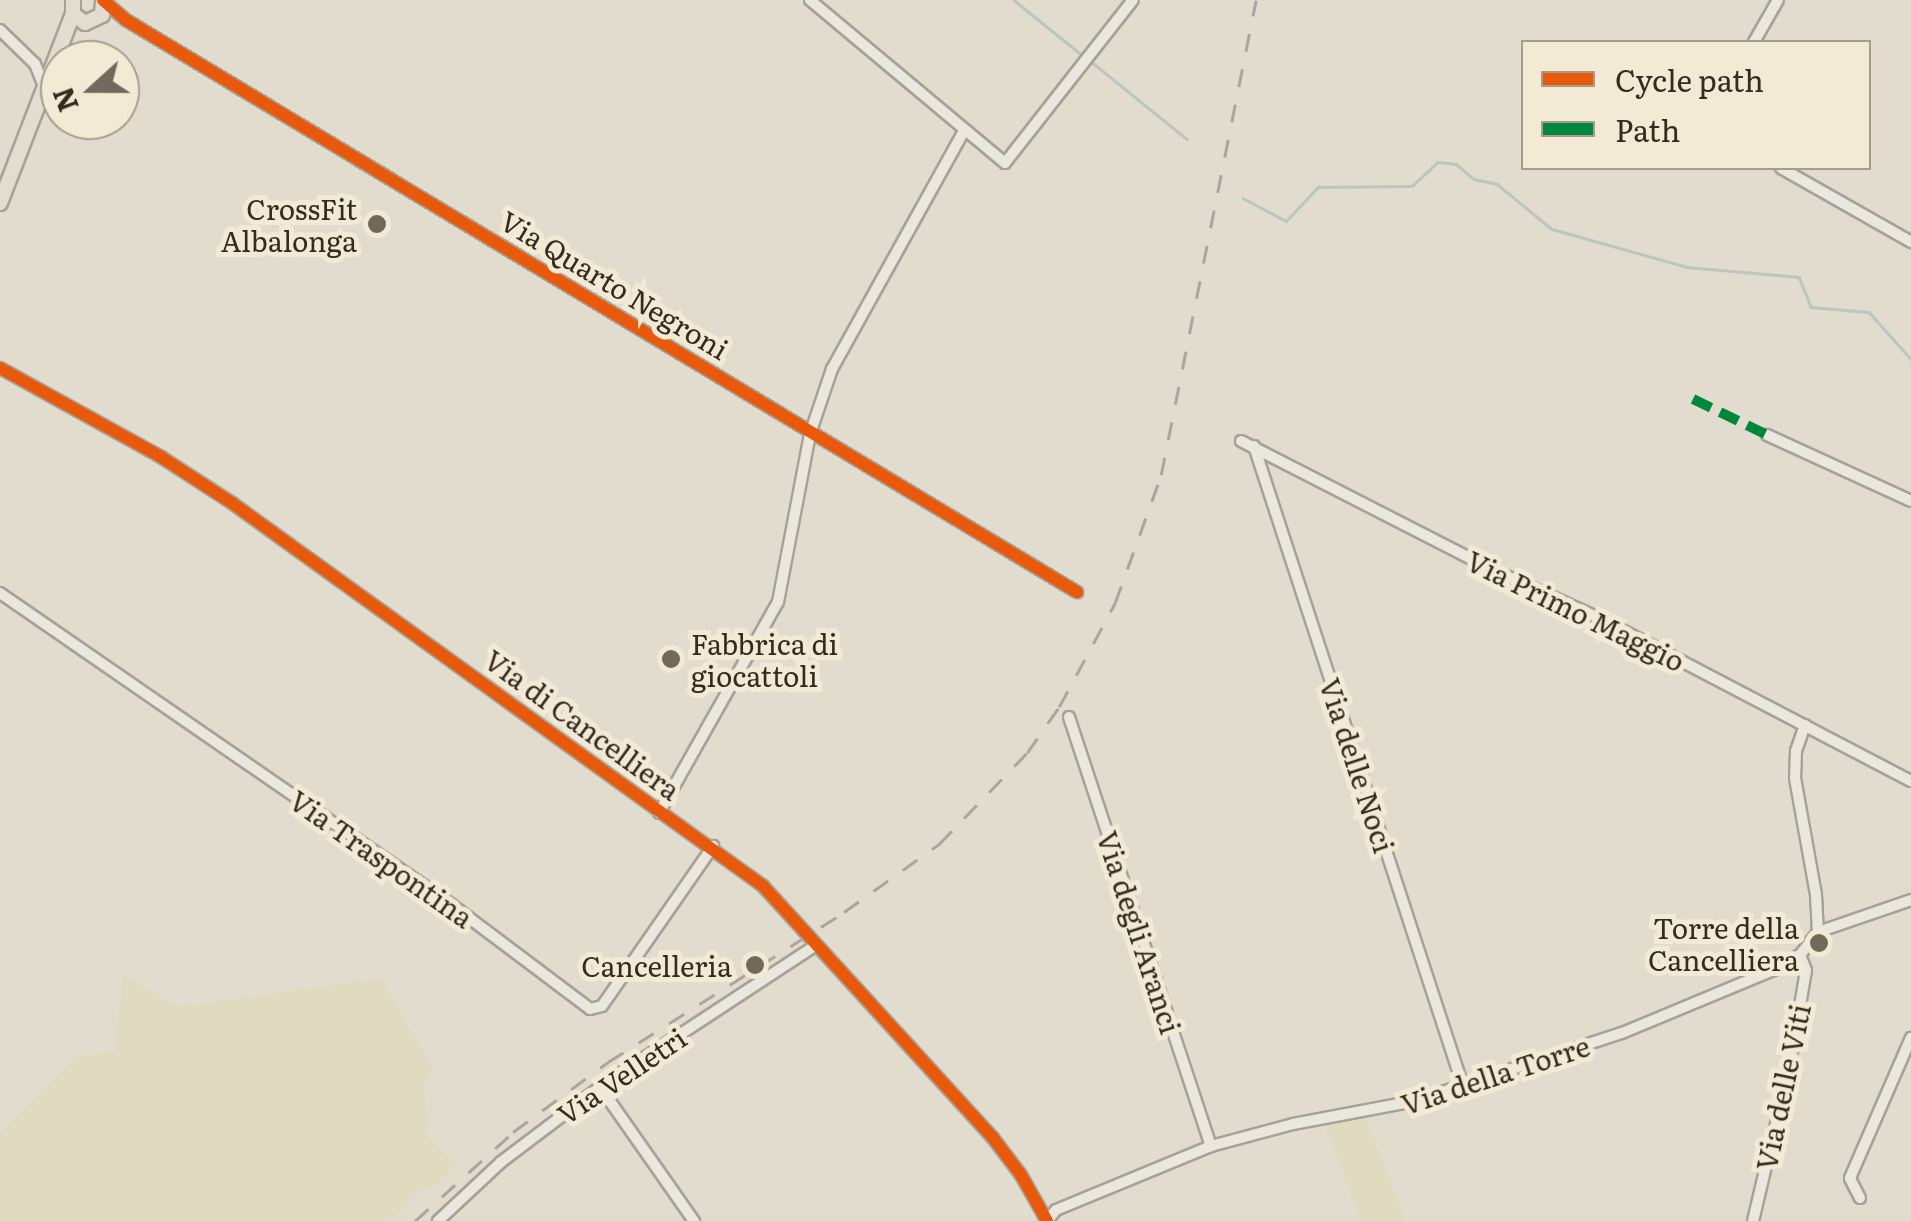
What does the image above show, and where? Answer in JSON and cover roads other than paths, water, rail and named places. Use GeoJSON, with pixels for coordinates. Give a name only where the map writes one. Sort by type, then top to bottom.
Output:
{"type":"FeatureCollection","features":[{"type":"Feature","properties":{"kind":"main road"},"geometry":{"type":"LineString","coordinates":[[67,40],[73,7],[100,9]]}},
{"type":"Feature","properties":{"kind":"main road"},"geometry":{"type":"LineString","coordinates":[[71,40],[100,9]]}},
{"type":"Feature","properties":{"kind":"main road"},"geometry":{"type":"LineString","coordinates":[[0,202],[40,102]]}},
{"type":"Feature","properties":{"kind":"main road"},"geometry":{"type":"LineString","coordinates":[[0,219],[40,121]]}},
{"type":"Feature","properties":{"kind":"street"},"geometry":{"type":"LineString","coordinates":[[810,0],[964,132],[1006,163],[1133,0]]}},
{"type":"Feature","properties":{"kind":"street"},"geometry":{"type":"LineString","coordinates":[[1755,40],[1778,0]]}},
{"type":"Feature","properties":{"kind":"street","name":"Via Quarto Negroni"},"geometry":{"type":"LineString","coordinates":[[100,9],[126,20],[1076,592]]}},
{"type":"Feature","properties":{"kind":"street"},"geometry":{"type":"LineString","coordinates":[[0,30],[40,71]]}},
{"type":"Feature","properties":{"kind":"street"},"geometry":{"type":"LineString","coordinates":[[25,54],[40,57]]}},
{"type":"Feature","properties":{"kind":"street"},"geometry":{"type":"LineString","coordinates":[[660,813],[778,602],[810,434],[836,360],[964,132]]}},
{"type":"Feature","properties":{"kind":"street"},"geometry":{"type":"LineString","coordinates":[[1785,170],[1911,242]]}},
{"type":"Feature","properties":{"kind":"street","name":"Via di Cancelliera"},"geometry":{"type":"LineString","coordinates":[[0,368],[161,457],[248,514],[660,813],[713,846],[762,886],[993,1138],[1047,1221]]}},
{"type":"Feature","properties":{"kind":"street"},"geometry":{"type":"LineString","coordinates":[[1766,436],[1911,501]]}},
{"type":"Feature","properties":{"kind":"street","name":"Via Primo Maggio"},"geometry":{"type":"LineString","coordinates":[[1241,441],[1911,781]]}},
{"type":"Feature","properties":{"kind":"street","name":"Via delle Noci"},"geometry":{"type":"LineString","coordinates":[[1254,446],[1462,1084]]}},
{"type":"Feature","properties":{"kind":"street","name":"Via Traspontina"},"geometry":{"type":"LineString","coordinates":[[0,593],[452,905],[590,1009],[602,1006],[713,846]]}},
{"type":"Feature","properties":{"kind":"street","name":"Via degli Aranci"},"geometry":{"type":"LineString","coordinates":[[1068,717],[1211,1146]]}},
{"type":"Feature","properties":{"kind":"street"},"geometry":{"type":"LineString","coordinates":[[1805,725],[1796,751],[1795,778],[1815,886],[1818,932],[1911,900]]}},
{"type":"Feature","properties":{"kind":"street","name":"Via della Torre"},"geometry":{"type":"LineString","coordinates":[[1047,1221],[1061,1208],[1211,1146],[1294,1124],[1399,1106],[1622,1033],[1761,976],[1800,955],[1818,932]]}},
{"type":"Feature","properties":{"kind":"street","name":"Via Velletri"},"geometry":{"type":"LineString","coordinates":[[438,1221],[501,1162],[600,1086],[816,945]]}},
{"type":"Feature","properties":{"kind":"street","name":"Via delle Viti"},"geometry":{"type":"LineString","coordinates":[[1753,1221],[1790,1064],[1806,970],[1800,955]]}},
{"type":"Feature","properties":{"kind":"street"},"geometry":{"type":"LineString","coordinates":[[1860,1198],[1850,1178],[1911,1038]]}},
{"type":"Feature","properties":{"kind":"street"},"geometry":{"type":"LineString","coordinates":[[600,1086],[694,1221]]}},
{"type":"Feature","properties":{"kind":"street"},"geometry":{"type":"LineString","coordinates":[[1034,1196],[1061,1208]]}},
{"type":"Feature","properties":{"kind":"waterway"},"geometry":{"type":"LineString","coordinates":[[1014,0],[1082,55]]}},
{"type":"Feature","properties":{"kind":"waterway"},"geometry":{"type":"LineString","coordinates":[[1093,63],[1187,139]]}},
{"type":"Feature","properties":{"kind":"waterway"},"geometry":{"type":"LineString","coordinates":[[1243,198],[1286,221],[1318,187],[1412,186],[1438,162],[1456,164],[1474,179],[1497,184],[1552,229],[1687,267],[1799,277],[1811,307],[1869,312],[1911,359]]}},
{"type":"Feature","properties":{"kind":"railway"},"geometry":{"type":"LineString","coordinates":[[415,1221],[513,1132],[608,1062],[844,912],[939,844],[1027,753],[1059,707],[1115,603],[1161,475],[1256,0]]}},
{"type":"Feature","properties":{"kind":"place","name":"CrossFit Albalonga"},"geometry":{"type":"Point","coordinates":[377,224]}},
{"type":"Feature","properties":{"kind":"place","name":"Fabbrica di giocattoli"},"geometry":{"type":"Point","coordinates":[671,659]}},
{"type":"Feature","properties":{"kind":"place","name":"Torre della Cancelliera"},"geometry":{"type":"Point","coordinates":[1819,943]}},
{"type":"Feature","properties":{"kind":"place","name":"Cancelleria"},"geometry":{"type":"Point","coordinates":[755,965]}}]}
